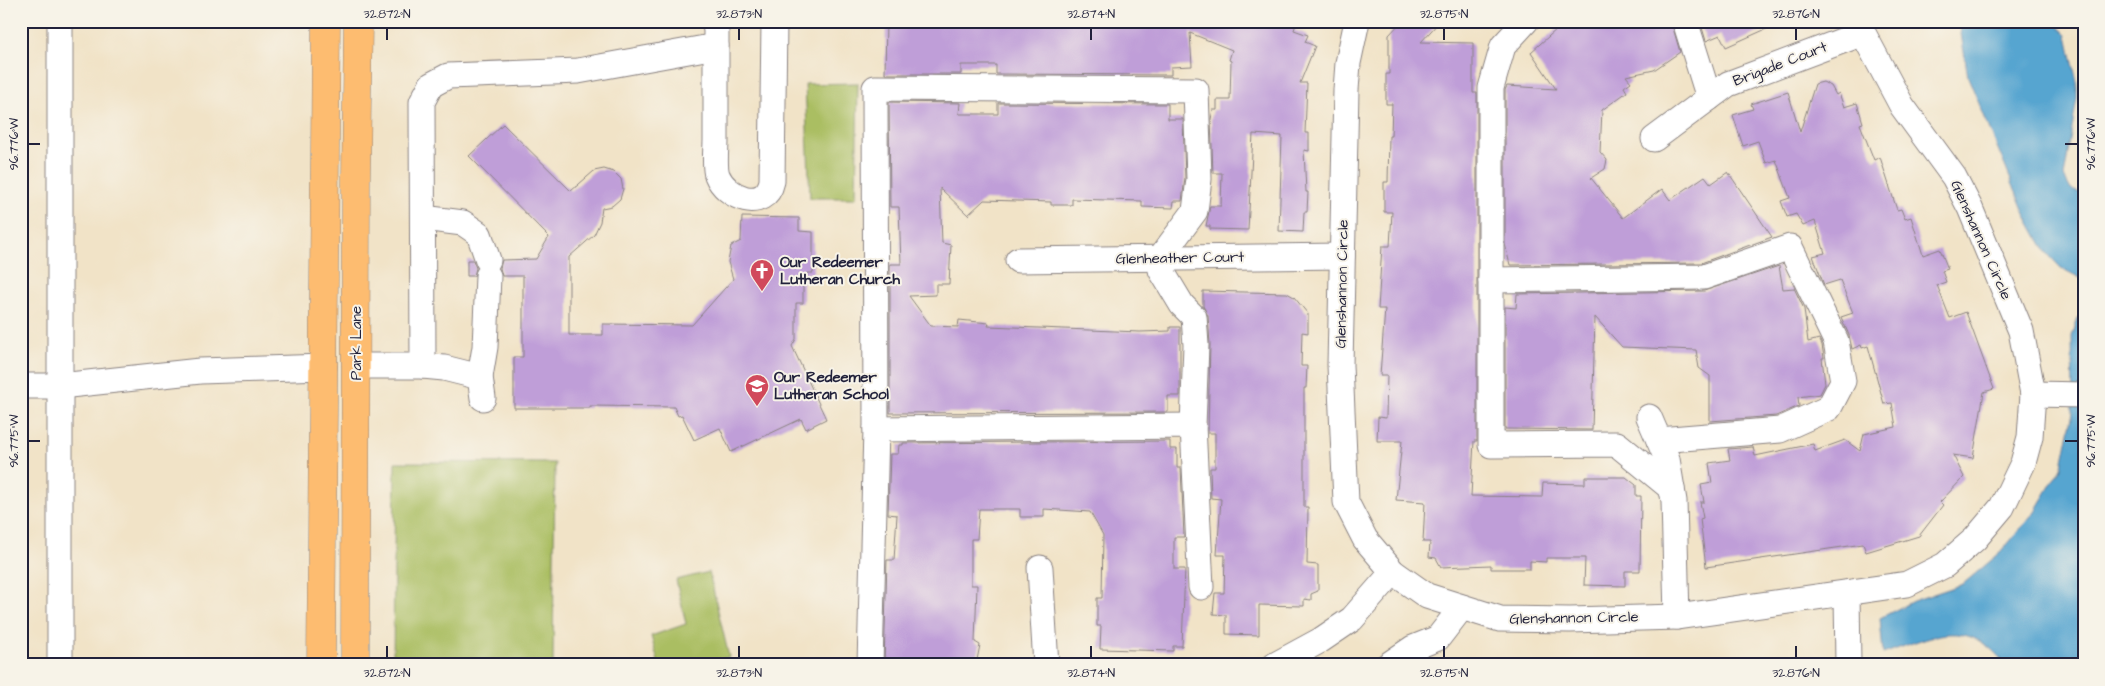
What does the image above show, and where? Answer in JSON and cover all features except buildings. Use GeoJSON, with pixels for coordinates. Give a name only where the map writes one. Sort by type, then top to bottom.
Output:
{"type":"FeatureCollection","features":[{"type":"Feature","properties":{"kind":"main road"},"geometry":{"type":"LineString","coordinates":[[321,665],[326,21]]}},
{"type":"Feature","properties":{"kind":"main road","name":"Park Lane"},"geometry":{"type":"LineString","coordinates":[[355,665],[358,21]]}},
{"type":"Feature","properties":{"kind":"main road"},"geometry":{"type":"LineString","coordinates":[[324,367],[356,366]]}},
{"type":"Feature","properties":{"kind":"street"},"geometry":{"type":"LineString","coordinates":[[60,21],[60,665]]}},
{"type":"Feature","properties":{"kind":"street"},"geometry":{"type":"LineString","coordinates":[[714,21],[716,30],[716,174],[732,193],[750,200],[757,200],[768,193],[772,181],[774,21]]}},
{"type":"Feature","properties":{"kind":"street","name":"Glenshannon Circle"},"geometry":{"type":"LineString","coordinates":[[1357,21],[1348,62],[1346,90],[1342,256],[1340,365],[1346,502],[1365,539],[1393,572],[1427,596],[1500,619],[1570,620],[1676,617],[1907,584],[1945,565],[1975,539],[2002,507],[2023,463],[2030,437],[2033,394],[2021,331],[1970,208],[1954,177],[1902,106],[1860,27]]}},
{"type":"Feature","properties":{"kind":"street"},"geometry":{"type":"LineString","coordinates":[[1526,21],[1503,46],[1491,88],[1492,445],[1617,444],[1672,489]]}},
{"type":"Feature","properties":{"kind":"street"},"geometry":{"type":"LineString","coordinates":[[1685,21],[1709,98]]}},
{"type":"Feature","properties":{"kind":"street","name":"Brigade Court"},"geometry":{"type":"LineString","coordinates":[[1654,139],[1728,84],[1860,27]]}},
{"type":"Feature","properties":{"kind":"street"},"geometry":{"type":"LineString","coordinates":[[423,366],[422,102],[431,85],[439,79],[448,76],[578,71],[716,46]]}},
{"type":"Feature","properties":{"kind":"street"},"geometry":{"type":"LineString","coordinates":[[870,665],[876,429],[875,88],[1196,90],[1199,179],[1195,211],[1160,258],[1161,270],[1182,305],[1194,316],[1196,345],[1193,426],[1201,587]]}},
{"type":"Feature","properties":{"kind":"street"},"geometry":{"type":"LineString","coordinates":[[356,366],[423,366],[444,368],[481,388],[485,347],[488,268],[478,234],[463,223],[422,218]]}},
{"type":"Feature","properties":{"kind":"street"},"geometry":{"type":"LineString","coordinates":[[1491,280],[1704,277],[1790,247],[1836,341],[1843,381],[1829,408],[1780,430],[1659,440]]}},
{"type":"Feature","properties":{"kind":"street","name":"Glenheather Court"},"geometry":{"type":"LineString","coordinates":[[1018,260],[1342,256]]}},
{"type":"Feature","properties":{"kind":"street"},"geometry":{"type":"LineString","coordinates":[[21,386],[60,386],[200,371],[324,367]]}},
{"type":"Feature","properties":{"kind":"street"},"geometry":{"type":"LineString","coordinates":[[2033,394],[2084,395]]}},
{"type":"Feature","properties":{"kind":"street"},"geometry":{"type":"LineString","coordinates":[[1649,417],[1667,459],[1674,501],[1676,617]]}},
{"type":"Feature","properties":{"kind":"street"},"geometry":{"type":"LineString","coordinates":[[876,429],[1193,426]]}},
{"type":"Feature","properties":{"kind":"street"},"geometry":{"type":"LineString","coordinates":[[1040,568],[1046,665]]}},
{"type":"Feature","properties":{"kind":"street"},"geometry":{"type":"LineString","coordinates":[[1275,665],[1321,640],[1352,619],[1393,572]]}},
{"type":"Feature","properties":{"kind":"street"},"geometry":{"type":"LineString","coordinates":[[1847,593],[1848,665]]}},
{"type":"Feature","properties":{"kind":"street"},"geometry":{"type":"LineString","coordinates":[[1388,665],[1412,648],[1438,638],[1462,607]]}},
{"type":"Feature","properties":{"kind":"green space"},"geometry":{"type":"Polygon","coordinates":[[[858,83],[856,198],[810,198],[805,84],[858,83]]]}},
{"type":"Feature","properties":{"kind":"green space"},"geometry":{"type":"Polygon","coordinates":[[[395,462],[555,463],[553,665],[393,665],[395,462]]]}},
{"type":"Feature","properties":{"kind":"green space"},"geometry":{"type":"Polygon","coordinates":[[[709,572],[729,657],[695,665],[659,665],[651,636],[686,624],[676,580],[709,572]]]}},
{"type":"Feature","properties":{"kind":"water"},"geometry":{"type":"Polygon","coordinates":[[[1959,21],[2052,21],[2067,35],[2077,82],[2077,98],[2064,177],[2071,190],[2084,194],[2084,280],[2061,268],[2046,252],[2025,214],[1968,77],[1959,21]]]}},
{"type":"Feature","properties":{"kind":"water"},"geometry":{"type":"Polygon","coordinates":[[[2084,315],[2084,665],[2006,665],[1991,649],[1977,640],[1963,635],[1948,634],[1933,636],[1883,654],[1880,618],[1913,601],[1963,584],[2001,552],[2035,511],[2062,466],[2073,412],[2072,336],[2079,316],[2084,315]]]}},
{"type":"Feature","properties":{"kind":"place","name":"Our Redeemer Lutheran Church"},"geometry":{"type":"Point","coordinates":[762,292]}},
{"type":"Feature","properties":{"kind":"place","name":"Our Redeemer Lutheran School"},"geometry":{"type":"Point","coordinates":[757,407]}}]}
